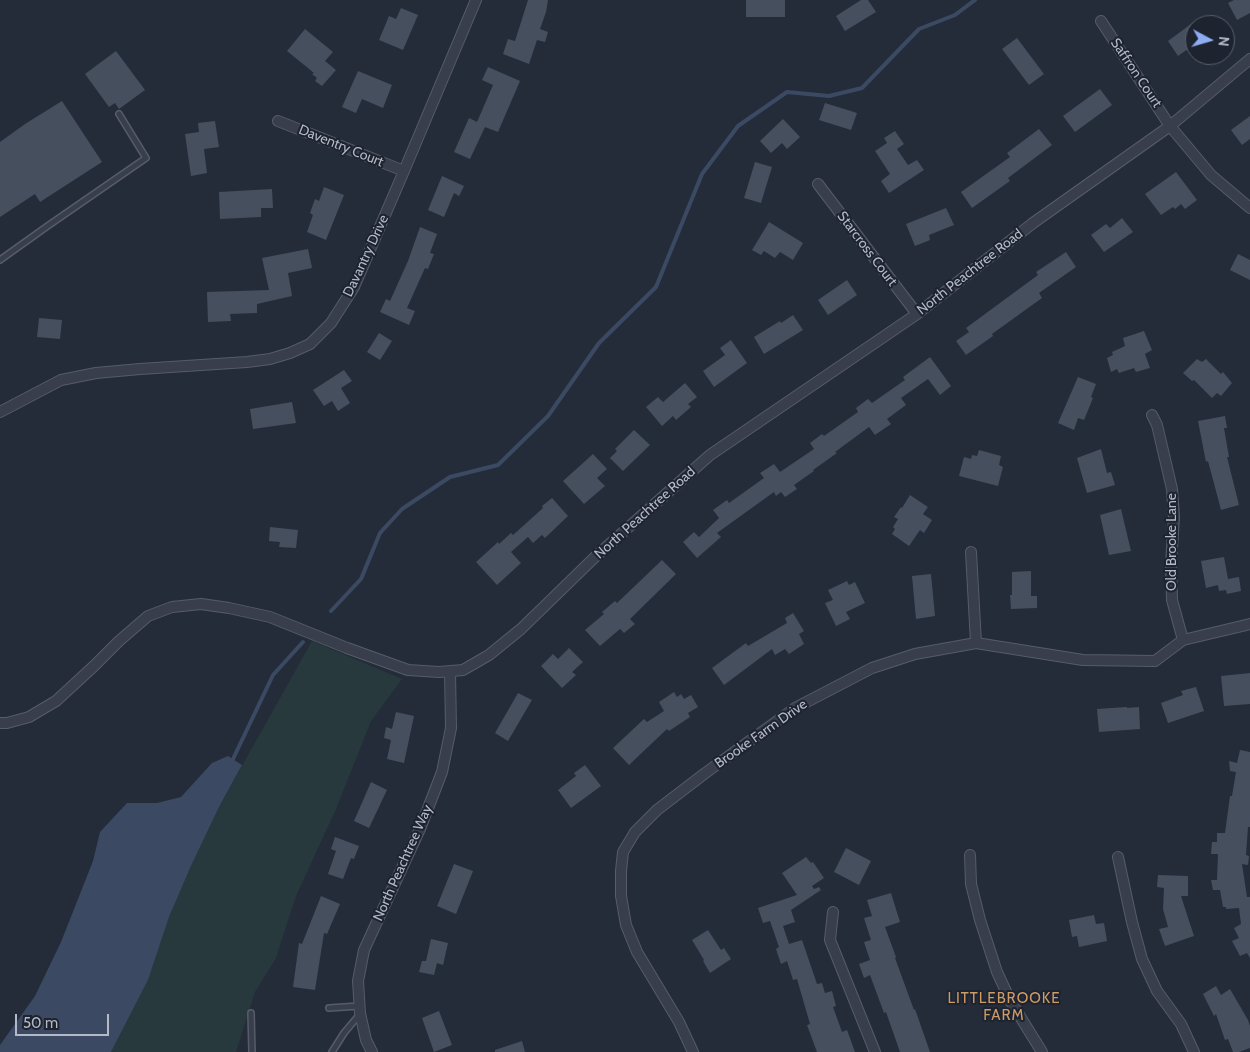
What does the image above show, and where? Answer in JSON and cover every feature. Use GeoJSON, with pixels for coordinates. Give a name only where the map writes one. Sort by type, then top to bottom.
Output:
{"type":"FeatureCollection","features":[{"type":"Feature","properties":{"kind":"street","name":"Davantry Drive"},"geometry":{"type":"LineString","coordinates":[[0,412],[61,380],[96,373],[270,359],[310,344],[331,324],[354,286],[476,0]]}},
{"type":"Feature","properties":{"kind":"street","name":"Saffron Court"},"geometry":{"type":"LineString","coordinates":[[1101,21],[1170,126],[1211,175],[1250,208]]}},
{"type":"Feature","properties":{"kind":"street","name":"North Peachtree Road"},"geometry":{"type":"LineString","coordinates":[[0,724],[29,717],[56,701],[148,616],[172,607],[201,604],[270,617],[408,670],[450,672],[463,670],[483,659],[520,629],[595,558],[710,455],[916,314],[1033,223],[1170,126],[1250,59]]}},
{"type":"Feature","properties":{"kind":"street","name":"Daventry Court"},"geometry":{"type":"LineString","coordinates":[[278,120],[404,171]]}},
{"type":"Feature","properties":{"kind":"street","name":"Starcross Court"},"geometry":{"type":"LineString","coordinates":[[818,184],[916,314]]}},
{"type":"Feature","properties":{"kind":"street","name":"Old Brooke Lane"},"geometry":{"type":"LineString","coordinates":[[1152,415],[1157,425],[1172,489],[1174,517],[1171,564],[1172,600],[1182,640]]}},
{"type":"Feature","properties":{"kind":"street"},"geometry":{"type":"LineString","coordinates":[[971,552],[976,643]]}},
{"type":"Feature","properties":{"kind":"street","name":"Brooke Farm Drive"},"geometry":{"type":"LineString","coordinates":[[693,1052],[679,1022],[636,952],[626,925],[621,896],[623,852],[635,832],[657,810],[795,708],[872,668],[914,654],[976,643],[1083,660],[1155,661],[1182,640],[1250,624]]}},
{"type":"Feature","properties":{"kind":"street","name":"North Peachtree Way"},"geometry":{"type":"LineString","coordinates":[[372,1052],[366,1040],[360,1010],[358,981],[364,950],[420,829],[442,772],[451,728],[450,672]]}},
{"type":"Feature","properties":{"kind":"street"},"geometry":{"type":"LineString","coordinates":[[970,855],[971,884],[980,920],[997,972],[1011,1002],[1042,1052]]}},
{"type":"Feature","properties":{"kind":"street"},"geometry":{"type":"LineString","coordinates":[[1118,857],[1142,959],[1157,991],[1181,1024],[1194,1052]]}},
{"type":"Feature","properties":{"kind":"street"},"geometry":{"type":"LineString","coordinates":[[833,912],[830,940],[875,1052]]}},
{"type":"Feature","properties":{"kind":"lane"},"geometry":{"type":"LineString","coordinates":[[0,260],[146,158],[119,114]]}},
{"type":"Feature","properties":{"kind":"lane"},"geometry":{"type":"LineString","coordinates":[[329,1008],[360,1010]]}},
{"type":"Feature","properties":{"kind":"lane"},"geometry":{"type":"LineString","coordinates":[[332,1052],[360,1010]]}},
{"type":"Feature","properties":{"kind":"lane"},"geometry":{"type":"LineString","coordinates":[[251,1013],[252,1052]]}},
{"type":"Feature","properties":{"kind":"shaded area"},"geometry":{"type":"Polygon","coordinates":[[[312,641],[402,679],[371,721],[336,809],[296,896],[276,958],[255,992],[236,1052],[111,1052],[148,980],[169,917],[219,807],[312,641]]]}},
{"type":"Feature","properties":{"kind":"water"},"geometry":{"type":"Polygon","coordinates":[[[228,756],[242,765],[219,807],[191,866],[169,917],[148,980],[111,1052],[0,1052],[0,1045],[35,996],[61,942],[93,861],[100,832],[127,803],[157,803],[181,797],[212,763],[228,756]]]}},
{"type":"Feature","properties":{"kind":"building"},"geometry":{"type":"Polygon","coordinates":[[[528,0],[548,0],[540,29],[548,32],[545,42],[537,40],[529,64],[503,54],[508,39],[515,41],[528,0]]]}},
{"type":"Feature","properties":{"kind":"building"},"geometry":{"type":"Polygon","coordinates":[[[746,0],[785,0],[785,17],[746,17],[746,0]]]}},
{"type":"Feature","properties":{"kind":"building"},"geometry":{"type":"Polygon","coordinates":[[[861,0],[868,0],[876,12],[845,31],[836,16],[861,0]]]}},
{"type":"Feature","properties":{"kind":"building"},"geometry":{"type":"Polygon","coordinates":[[[1234,0],[1250,0],[1250,13],[1237,20],[1228,3],[1234,0]]]}},
{"type":"Feature","properties":{"kind":"building"},"geometry":{"type":"Polygon","coordinates":[[[401,8],[418,15],[403,50],[379,40],[389,16],[396,19],[401,8]]]}},
{"type":"Feature","properties":{"kind":"building"},"geometry":{"type":"Polygon","coordinates":[[[1185,28],[1185,51],[1178,56],[1168,41],[1185,28]]]}},
{"type":"Feature","properties":{"kind":"building"},"geometry":{"type":"Polygon","coordinates":[[[305,29],[333,52],[325,61],[336,70],[322,86],[315,81],[317,78],[312,74],[314,73],[287,51],[305,29]]]}},
{"type":"Feature","properties":{"kind":"building"},"geometry":{"type":"Polygon","coordinates":[[[1017,38],[1044,74],[1029,85],[1002,49],[1017,38]]]}},
{"type":"Feature","properties":{"kind":"building"},"geometry":{"type":"Polygon","coordinates":[[[116,51],[145,90],[119,109],[115,103],[109,107],[85,74],[116,51]]]}},
{"type":"Feature","properties":{"kind":"building"},"geometry":{"type":"Polygon","coordinates":[[[488,67],[520,81],[498,132],[485,127],[470,159],[454,152],[469,118],[477,122],[493,85],[482,80],[488,67]]]}},
{"type":"Feature","properties":{"kind":"building"},"geometry":{"type":"Polygon","coordinates":[[[358,71],[392,85],[383,108],[362,99],[356,113],[342,107],[358,71]]]}},
{"type":"Feature","properties":{"kind":"building"},"geometry":{"type":"Polygon","coordinates":[[[1100,89],[1112,105],[1075,132],[1063,116],[1100,89]]]}},
{"type":"Feature","properties":{"kind":"building"},"geometry":{"type":"Polygon","coordinates":[[[62,101],[102,162],[40,202],[35,194],[0,217],[0,142],[62,101]]]}},
{"type":"Feature","properties":{"kind":"building"},"geometry":{"type":"Polygon","coordinates":[[[825,103],[857,113],[851,130],[819,120],[825,103]]]}},
{"type":"Feature","properties":{"kind":"building"},"geometry":{"type":"Polygon","coordinates":[[[1250,116],[1250,139],[1242,145],[1231,130],[1250,116]]]}},
{"type":"Feature","properties":{"kind":"building"},"geometry":{"type":"Polygon","coordinates":[[[783,119],[800,137],[787,149],[782,143],[771,153],[760,141],[783,119]]]}},
{"type":"Feature","properties":{"kind":"building"},"geometry":{"type":"Polygon","coordinates":[[[215,121],[219,147],[204,149],[207,173],[191,176],[185,134],[199,132],[198,123],[215,121]]]}},
{"type":"Feature","properties":{"kind":"building"},"geometry":{"type":"Polygon","coordinates":[[[1039,129],[1052,145],[1008,178],[1010,181],[972,208],[961,192],[1010,157],[1007,153],[1039,129]]]}},
{"type":"Feature","properties":{"kind":"building"},"geometry":{"type":"Polygon","coordinates":[[[895,131],[904,144],[897,149],[908,165],[917,160],[924,170],[889,193],[881,181],[890,174],[875,151],[887,143],[884,138],[895,131]]]}},
{"type":"Feature","properties":{"kind":"building"},"geometry":{"type":"Polygon","coordinates":[[[755,162],[772,167],[761,203],[744,198],[755,162]]]}},
{"type":"Feature","properties":{"kind":"building"},"geometry":{"type":"Polygon","coordinates":[[[1176,172],[1197,200],[1185,209],[1181,204],[1161,215],[1145,194],[1176,172]]]}},
{"type":"Feature","properties":{"kind":"building"},"geometry":{"type":"Polygon","coordinates":[[[442,176],[464,186],[459,196],[454,193],[444,217],[428,210],[442,176]]]}},
{"type":"Feature","properties":{"kind":"building"},"geometry":{"type":"Polygon","coordinates":[[[324,187],[344,195],[326,240],[307,232],[313,215],[310,213],[315,199],[319,201],[324,187]]]}},
{"type":"Feature","properties":{"kind":"building"},"geometry":{"type":"Polygon","coordinates":[[[272,189],[273,208],[261,208],[261,217],[220,219],[219,192],[272,189]]]}},
{"type":"Feature","properties":{"kind":"building"},"geometry":{"type":"Polygon","coordinates":[[[946,208],[954,225],[929,235],[930,240],[915,246],[906,224],[946,208]]]}},
{"type":"Feature","properties":{"kind":"building"},"geometry":{"type":"Polygon","coordinates":[[[1122,218],[1133,232],[1104,252],[1091,235],[1106,224],[1110,228],[1122,218]]]}},
{"type":"Feature","properties":{"kind":"building"},"geometry":{"type":"Polygon","coordinates":[[[769,222],[803,243],[793,260],[780,252],[775,258],[764,251],[761,255],[752,250],[769,222]]]}},
{"type":"Feature","properties":{"kind":"building"},"geometry":{"type":"Polygon","coordinates":[[[420,227],[437,234],[430,253],[434,254],[428,269],[425,268],[407,308],[415,311],[409,325],[380,312],[386,299],[390,301],[408,261],[420,227]]]}},
{"type":"Feature","properties":{"kind":"building"},"geometry":{"type":"Polygon","coordinates":[[[308,249],[312,268],[288,273],[292,296],[257,304],[257,313],[230,314],[231,321],[208,322],[207,292],[269,290],[262,258],[308,249]]]}},
{"type":"Feature","properties":{"kind":"building"},"geometry":{"type":"Polygon","coordinates":[[[1066,252],[1076,267],[1039,293],[1042,298],[966,355],[956,341],[969,332],[966,328],[1038,275],[1036,272],[1066,252]]]}},
{"type":"Feature","properties":{"kind":"building"},"geometry":{"type":"Polygon","coordinates":[[[1238,254],[1250,260],[1250,280],[1230,270],[1238,254]]]}},
{"type":"Feature","properties":{"kind":"building"},"geometry":{"type":"Polygon","coordinates":[[[847,280],[857,295],[828,315],[818,300],[847,280]]]}},
{"type":"Feature","properties":{"kind":"building"},"geometry":{"type":"Polygon","coordinates":[[[793,315],[803,330],[764,354],[754,337],[793,315]]]}},
{"type":"Feature","properties":{"kind":"building"},"geometry":{"type":"Polygon","coordinates":[[[39,318],[62,320],[60,339],[37,337],[39,318]]]}},
{"type":"Feature","properties":{"kind":"building"},"geometry":{"type":"Polygon","coordinates":[[[1144,331],[1152,350],[1145,354],[1150,368],[1136,372],[1134,368],[1119,373],[1117,369],[1111,372],[1107,358],[1113,355],[1112,352],[1125,346],[1123,338],[1144,331]]]}},
{"type":"Feature","properties":{"kind":"building"},"geometry":{"type":"Polygon","coordinates":[[[379,333],[392,341],[380,360],[367,352],[379,333]]]}},
{"type":"Feature","properties":{"kind":"building"},"geometry":{"type":"Polygon","coordinates":[[[731,340],[747,363],[714,387],[703,371],[725,355],[720,348],[731,340]]]}},
{"type":"Feature","properties":{"kind":"building"},"geometry":{"type":"Polygon","coordinates":[[[930,357],[951,386],[940,395],[928,379],[901,398],[906,405],[887,419],[891,424],[875,435],[869,427],[794,485],[797,489],[785,497],[781,492],[776,496],[774,492],[717,533],[721,537],[697,558],[683,542],[694,532],[699,537],[719,518],[713,510],[727,500],[729,503],[764,478],[760,473],[774,464],[780,472],[814,449],[810,443],[822,434],[824,436],[858,412],[856,408],[868,399],[872,403],[905,380],[903,377],[930,357]]]}},
{"type":"Feature","properties":{"kind":"building"},"geometry":{"type":"Polygon","coordinates":[[[1197,359],[1202,362],[1206,359],[1221,374],[1223,372],[1232,383],[1221,396],[1217,393],[1212,398],[1194,380],[1192,381],[1183,373],[1197,359]]]}},
{"type":"Feature","properties":{"kind":"building"},"geometry":{"type":"Polygon","coordinates":[[[344,370],[352,381],[341,388],[350,403],[338,411],[332,401],[324,406],[313,390],[344,370]]]}},
{"type":"Feature","properties":{"kind":"building"},"geometry":{"type":"Polygon","coordinates":[[[1078,377],[1096,384],[1091,397],[1093,398],[1084,420],[1078,418],[1074,430],[1058,423],[1078,377]]]}},
{"type":"Feature","properties":{"kind":"building"},"geometry":{"type":"Polygon","coordinates":[[[685,383],[697,397],[688,404],[691,407],[676,420],[673,416],[662,426],[646,407],[658,397],[663,402],[685,383]]]}},
{"type":"Feature","properties":{"kind":"building"},"geometry":{"type":"Polygon","coordinates":[[[292,402],[296,423],[253,429],[250,409],[292,402]]]}},
{"type":"Feature","properties":{"kind":"building"},"geometry":{"type":"Polygon","coordinates":[[[1225,416],[1227,428],[1224,428],[1229,457],[1227,457],[1239,505],[1221,510],[1208,461],[1206,462],[1198,421],[1225,416]]]}},
{"type":"Feature","properties":{"kind":"building"},"geometry":{"type":"Polygon","coordinates":[[[634,430],[650,445],[623,471],[610,458],[617,451],[615,449],[634,430]]]}},
{"type":"Feature","properties":{"kind":"building"},"geometry":{"type":"Polygon","coordinates":[[[1101,449],[1107,473],[1111,472],[1115,485],[1087,493],[1077,458],[1101,449]]]}},
{"type":"Feature","properties":{"kind":"building"},"geometry":{"type":"Polygon","coordinates":[[[979,450],[1001,456],[999,465],[1003,467],[998,486],[959,476],[964,457],[971,459],[972,455],[977,456],[979,450]]]}},
{"type":"Feature","properties":{"kind":"building"},"geometry":{"type":"Polygon","coordinates":[[[593,454],[607,469],[597,478],[605,486],[584,504],[563,481],[593,454]]]}},
{"type":"Feature","properties":{"kind":"building"},"geometry":{"type":"Polygon","coordinates":[[[910,495],[928,507],[923,514],[932,520],[924,533],[920,530],[909,546],[892,534],[895,529],[893,527],[898,519],[894,517],[910,495]]]}},
{"type":"Feature","properties":{"kind":"building"},"geometry":{"type":"Polygon","coordinates":[[[552,498],[568,516],[545,538],[542,535],[533,543],[528,537],[511,552],[521,563],[497,585],[476,562],[498,542],[499,544],[511,533],[513,535],[552,498]]]}},
{"type":"Feature","properties":{"kind":"building"},"geometry":{"type":"Polygon","coordinates":[[[1121,509],[1131,551],[1109,555],[1100,515],[1121,509]]]}},
{"type":"Feature","properties":{"kind":"building"},"geometry":{"type":"Polygon","coordinates":[[[270,527],[298,530],[296,548],[279,547],[280,542],[269,541],[270,527]]]}},
{"type":"Feature","properties":{"kind":"building"},"geometry":{"type":"Polygon","coordinates":[[[1224,557],[1228,579],[1239,577],[1241,591],[1227,594],[1226,590],[1219,591],[1218,585],[1206,588],[1201,561],[1224,557]]]}},
{"type":"Feature","properties":{"kind":"building"},"geometry":{"type":"Polygon","coordinates":[[[662,560],[676,574],[630,619],[635,624],[624,633],[620,629],[600,646],[585,630],[604,614],[602,612],[615,601],[617,603],[662,560]]]}},
{"type":"Feature","properties":{"kind":"building"},"geometry":{"type":"Polygon","coordinates":[[[1031,571],[1031,596],[1037,596],[1037,608],[1011,609],[1012,572],[1031,571]]]}},
{"type":"Feature","properties":{"kind":"building"},"geometry":{"type":"Polygon","coordinates":[[[931,574],[935,616],[916,619],[912,576],[931,574]]]}},
{"type":"Feature","properties":{"kind":"building"},"geometry":{"type":"Polygon","coordinates":[[[847,581],[849,585],[855,582],[865,603],[846,612],[850,619],[836,626],[825,603],[833,600],[828,590],[847,581]]]}},
{"type":"Feature","properties":{"kind":"building"},"geometry":{"type":"Polygon","coordinates":[[[793,613],[804,631],[799,634],[804,644],[789,654],[785,649],[775,655],[772,649],[724,685],[712,668],[746,643],[748,646],[787,623],[785,618],[793,613]]]}},
{"type":"Feature","properties":{"kind":"building"},"geometry":{"type":"Polygon","coordinates":[[[569,648],[583,662],[572,672],[576,675],[562,688],[541,666],[553,654],[558,659],[569,648]]]}},
{"type":"Feature","properties":{"kind":"building"},"geometry":{"type":"Polygon","coordinates":[[[1250,673],[1250,704],[1224,706],[1221,676],[1250,673]]]}},
{"type":"Feature","properties":{"kind":"building"},"geometry":{"type":"Polygon","coordinates":[[[1196,687],[1204,711],[1168,723],[1161,703],[1183,695],[1181,691],[1196,687]]]}},
{"type":"Feature","properties":{"kind":"building"},"geometry":{"type":"Polygon","coordinates":[[[674,692],[677,697],[681,694],[684,699],[691,695],[698,707],[688,713],[690,717],[669,731],[667,729],[629,765],[613,748],[644,719],[647,722],[664,711],[659,702],[674,692]]]}},
{"type":"Feature","properties":{"kind":"building"},"geometry":{"type":"Polygon","coordinates":[[[518,693],[532,700],[508,741],[495,733],[518,693]]]}},
{"type":"Feature","properties":{"kind":"building"},"geometry":{"type":"Polygon","coordinates":[[[1139,707],[1140,729],[1099,732],[1097,709],[1139,707]]]}},
{"type":"Feature","properties":{"kind":"building"},"geometry":{"type":"Polygon","coordinates":[[[396,712],[414,716],[404,763],[387,759],[391,740],[384,738],[386,727],[392,729],[396,712]]]}},
{"type":"Feature","properties":{"kind":"building"},"geometry":{"type":"Polygon","coordinates":[[[1240,750],[1250,752],[1250,827],[1248,827],[1246,855],[1249,856],[1248,865],[1242,864],[1247,897],[1250,897],[1250,958],[1247,953],[1240,956],[1232,941],[1239,938],[1234,928],[1241,924],[1239,908],[1226,909],[1226,907],[1223,907],[1220,890],[1213,890],[1211,880],[1217,880],[1218,854],[1211,854],[1212,842],[1217,842],[1217,833],[1225,833],[1230,796],[1232,796],[1236,772],[1230,771],[1229,761],[1237,763],[1240,750]]]}},
{"type":"Feature","properties":{"kind":"building"},"geometry":{"type":"Polygon","coordinates":[[[585,765],[601,786],[571,808],[558,790],[576,776],[574,773],[585,765]]]}},
{"type":"Feature","properties":{"kind":"building"},"geometry":{"type":"Polygon","coordinates":[[[371,782],[387,790],[369,828],[354,821],[371,782]]]}},
{"type":"Feature","properties":{"kind":"building"},"geometry":{"type":"Polygon","coordinates":[[[335,837],[359,846],[354,859],[351,858],[343,879],[328,874],[336,851],[331,849],[335,837]]]}},
{"type":"Feature","properties":{"kind":"building"},"geometry":{"type":"Polygon","coordinates":[[[846,848],[871,861],[859,885],[834,872],[846,848]]]}},
{"type":"Feature","properties":{"kind":"building"},"geometry":{"type":"Polygon","coordinates":[[[806,857],[811,863],[813,862],[824,878],[812,886],[814,889],[819,887],[821,890],[791,910],[795,922],[783,926],[789,944],[802,940],[817,984],[822,983],[825,993],[832,991],[836,1006],[833,1007],[842,1032],[847,1030],[855,1052],[817,1052],[807,1025],[810,1024],[797,979],[793,980],[787,961],[781,964],[776,949],[779,947],[770,921],[763,923],[758,908],[797,895],[782,873],[806,857]]]}},
{"type":"Feature","properties":{"kind":"building"},"geometry":{"type":"Polygon","coordinates":[[[454,864],[473,871],[456,914],[437,906],[454,864]]]}},
{"type":"Feature","properties":{"kind":"building"},"geometry":{"type":"Polygon","coordinates":[[[1158,875],[1188,876],[1188,896],[1181,896],[1194,936],[1165,946],[1159,929],[1168,927],[1163,909],[1164,888],[1157,887],[1158,875]]]}},
{"type":"Feature","properties":{"kind":"building"},"geometry":{"type":"Polygon","coordinates":[[[891,893],[900,922],[885,927],[930,1052],[900,1052],[870,975],[864,978],[859,964],[870,960],[864,942],[871,940],[864,918],[872,916],[867,900],[891,893]]]}},
{"type":"Feature","properties":{"kind":"building"},"geometry":{"type":"Polygon","coordinates":[[[321,896],[340,904],[327,934],[324,933],[315,990],[293,987],[299,943],[302,944],[321,896]]]}},
{"type":"Feature","properties":{"kind":"building"},"geometry":{"type":"Polygon","coordinates":[[[1094,915],[1096,924],[1104,923],[1107,941],[1079,947],[1077,936],[1072,937],[1069,920],[1094,915]]]}},
{"type":"Feature","properties":{"kind":"building"},"geometry":{"type":"Polygon","coordinates":[[[708,930],[721,950],[724,948],[731,959],[710,973],[692,940],[708,930]]]}},
{"type":"Feature","properties":{"kind":"building"},"geometry":{"type":"Polygon","coordinates":[[[431,939],[448,943],[443,965],[437,963],[434,975],[419,972],[422,961],[426,961],[431,939]]]}},
{"type":"Feature","properties":{"kind":"building"},"geometry":{"type":"Polygon","coordinates":[[[1216,986],[1221,995],[1230,989],[1248,1020],[1250,1026],[1250,1048],[1233,1052],[1228,1039],[1225,1040],[1216,1014],[1214,1016],[1203,994],[1216,986]]]}},
{"type":"Feature","properties":{"kind":"building"},"geometry":{"type":"Polygon","coordinates":[[[439,1011],[452,1045],[434,1052],[422,1018],[439,1011]]]}},
{"type":"Feature","properties":{"kind":"building"},"geometry":{"type":"Polygon","coordinates":[[[522,1041],[525,1052],[495,1052],[495,1050],[522,1041]]]}},
{"type":"Feature","properties":{"kind":"waterway"},"geometry":{"type":"LineString","coordinates":[[331,611],[361,579],[380,533],[402,509],[450,477],[498,465],[548,416],[599,343],[656,287],[702,174],[738,126],[787,92],[829,96],[862,88],[919,29],[955,15],[975,0]]}},
{"type":"Feature","properties":{"kind":"waterway"},"geometry":{"type":"LineString","coordinates":[[233,759],[273,675],[303,642]]}},
{"type":"Feature","properties":{"kind":"district","name":"LITTLEBROOKE FARM"},"geometry":{"type":"Point","coordinates":[1004,1008]}}]}
